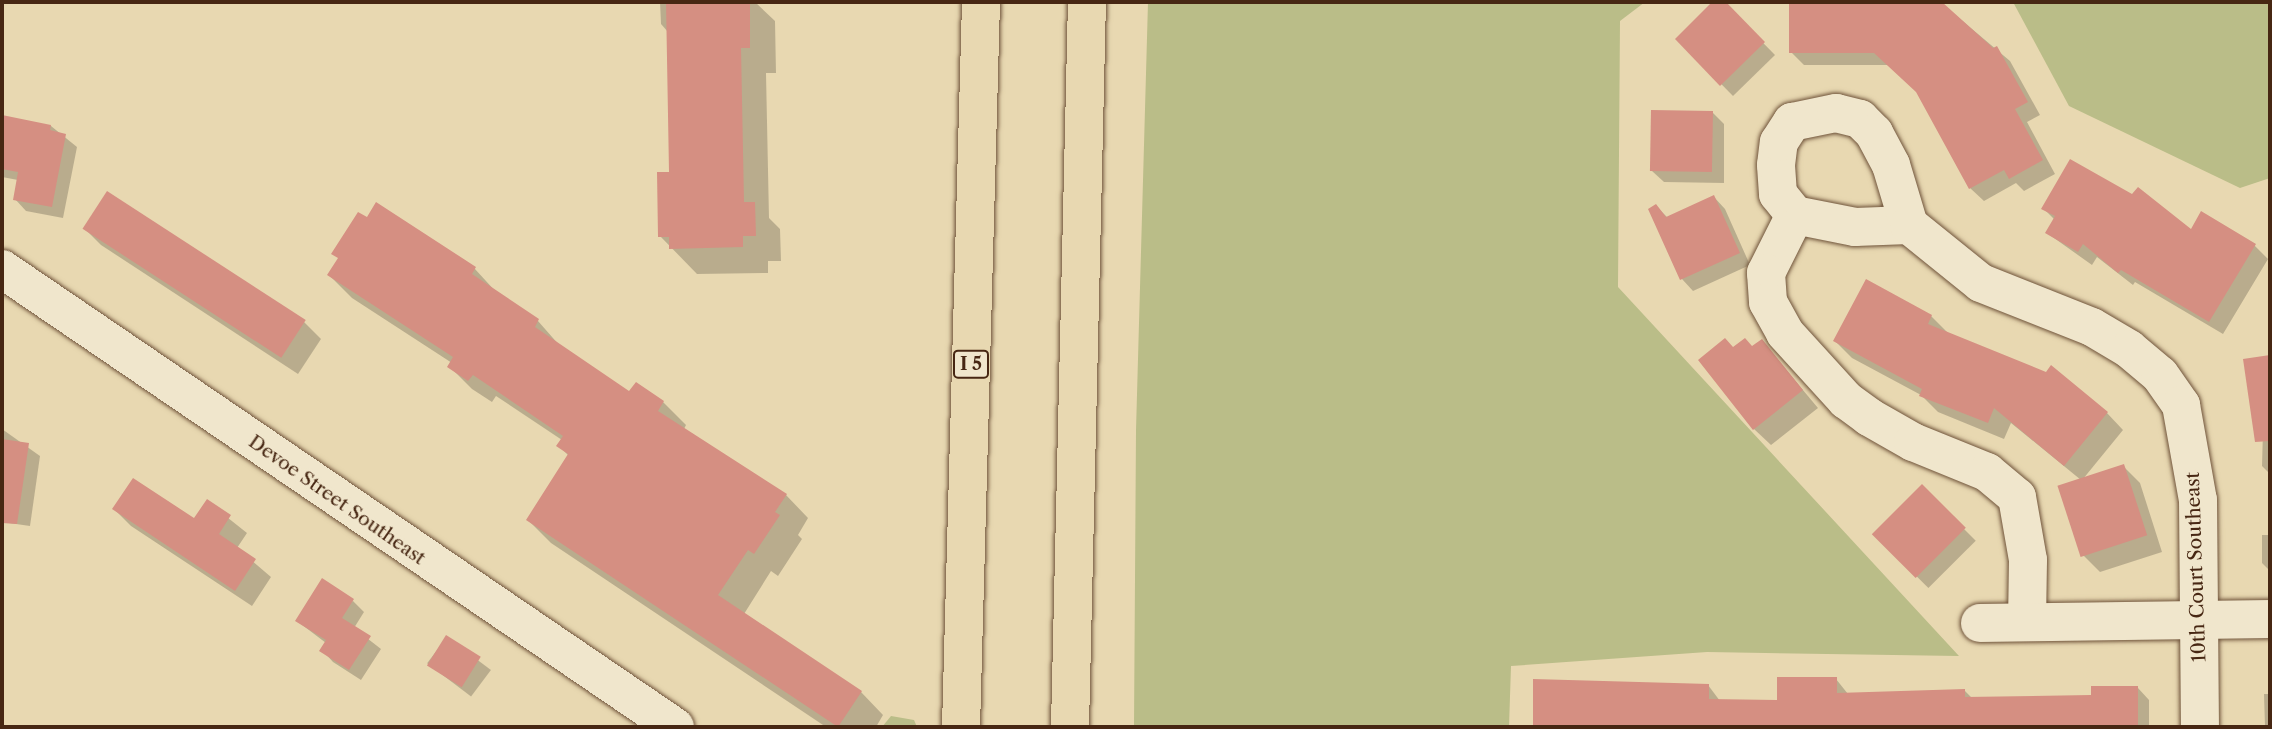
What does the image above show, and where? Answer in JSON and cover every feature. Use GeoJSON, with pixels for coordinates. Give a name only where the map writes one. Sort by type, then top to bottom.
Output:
{"type":"FeatureCollection","features":[{"type":"Feature","properties":{"kind":"highway","name":"I 5"},"geometry":{"type":"LineString","coordinates":[[961,727],[981,2]]}},
{"type":"Feature","properties":{"kind":"highway"},"geometry":{"type":"LineString","coordinates":[[1070,727],[1087,2]]}},
{"type":"Feature","properties":{"kind":"street"},"geometry":{"type":"LineString","coordinates":[[1836,113],[1860,120],[1874,133],[1891,165],[1909,225],[1854,227],[1795,215],[1778,194],[1779,142],[1792,122],[1836,113]]}},
{"type":"Feature","properties":{"kind":"street"},"geometry":{"type":"LineString","coordinates":[[1795,215],[1766,273],[1768,302],[1785,333],[1846,400],[1869,417],[1913,442],[2004,481],[2017,497],[2028,560],[2027,622]]}},
{"type":"Feature","properties":{"kind":"street","name":"10th Court Southeast"},"geometry":{"type":"LineString","coordinates":[[1909,225],[1981,283],[2092,327],[2129,349],[2160,375],[2181,405],[2188,427],[2198,500],[2200,727]]}},
{"type":"Feature","properties":{"kind":"street","name":"Devoe Street Southeast"},"geometry":{"type":"LineString","coordinates":[[2,269],[675,727]]}},
{"type":"Feature","properties":{"kind":"street"},"geometry":{"type":"LineString","coordinates":[[1980,623],[2270,619]]}},
{"type":"Feature","properties":{"kind":"green space"},"geometry":{"type":"Polygon","coordinates":[[[1148,2],[1645,2],[1620,21],[1618,287],[1959,656],[1707,652],[1511,666],[1509,727],[1134,727],[1136,430],[1148,2]]]}},
{"type":"Feature","properties":{"kind":"green space"},"geometry":{"type":"Polygon","coordinates":[[[2013,2],[2270,2],[2270,178],[2240,188],[2069,106],[2013,2]]]}},
{"type":"Feature","properties":{"kind":"green space"},"geometry":{"type":"Polygon","coordinates":[[[891,716],[914,720],[917,727],[882,727],[891,716]]]}},
{"type":"Feature","properties":{"kind":"building"},"geometry":{"type":"Polygon","coordinates":[[[666,2],[750,2],[750,48],[741,48],[744,202],[755,202],[756,236],[743,236],[743,247],[669,249],[669,237],[658,237],[657,172],[669,172],[666,2]]]}},
{"type":"Feature","properties":{"kind":"building"},"geometry":{"type":"Polygon","coordinates":[[[1712,2],[1726,2],[1765,42],[1720,86],[1675,39],[1712,2]]]}},
{"type":"Feature","properties":{"kind":"building"},"geometry":{"type":"Polygon","coordinates":[[[1789,2],[1942,2],[1993,48],[1997,46],[2028,102],[2015,109],[2043,160],[2009,179],[2004,170],[1969,189],[1916,92],[1874,53],[1789,53],[1789,2]]]}},
{"type":"Feature","properties":{"kind":"building"},"geometry":{"type":"Polygon","coordinates":[[[1651,110],[1713,111],[1712,172],[1650,171],[1651,110]]]}},
{"type":"Feature","properties":{"kind":"building"},"geometry":{"type":"Polygon","coordinates":[[[2,115],[51,125],[50,130],[66,134],[52,207],[13,200],[18,172],[2,169],[2,115]]]}},
{"type":"Feature","properties":{"kind":"building"},"geometry":{"type":"Polygon","coordinates":[[[2070,159],[2132,194],[2138,187],[2191,229],[2201,211],[2256,244],[2209,322],[2121,270],[2118,273],[2083,244],[2078,252],[2045,233],[2055,216],[2041,209],[2070,159]]]}},
{"type":"Feature","properties":{"kind":"building"},"geometry":{"type":"Polygon","coordinates":[[[107,191],[306,320],[281,358],[82,229],[107,191]]]}},
{"type":"Feature","properties":{"kind":"building"},"geometry":{"type":"Polygon","coordinates":[[[1714,195],[1740,253],[1680,280],[1648,209],[1656,204],[1666,217],[1714,195]]]}},
{"type":"Feature","properties":{"kind":"building"},"geometry":{"type":"Polygon","coordinates":[[[376,202],[476,267],[472,274],[539,319],[535,327],[629,391],[636,382],[664,401],[658,411],[787,494],[775,512],[780,515],[754,554],[748,550],[718,595],[862,691],[838,727],[526,520],[568,454],[556,446],[563,436],[473,375],[468,381],[447,367],[453,357],[327,275],[338,258],[331,254],[358,212],[367,217],[376,202]]]}},
{"type":"Feature","properties":{"kind":"building"},"geometry":{"type":"Polygon","coordinates":[[[1866,279],[1932,315],[1928,324],[2046,372],[2051,365],[2108,412],[2064,466],[1994,408],[1988,423],[1919,396],[1922,389],[1833,341],[1866,279]]]}},
{"type":"Feature","properties":{"kind":"building"},"geometry":{"type":"Polygon","coordinates":[[[1725,338],[1733,347],[1745,338],[1752,346],[1762,339],[1803,390],[1753,430],[1698,360],[1725,338]]]}},
{"type":"Feature","properties":{"kind":"building"},"geometry":{"type":"Polygon","coordinates":[[[2270,355],[2270,441],[2255,442],[2243,359],[2270,355]]]}},
{"type":"Feature","properties":{"kind":"building"},"geometry":{"type":"Polygon","coordinates":[[[2,439],[29,443],[17,524],[2,523],[2,439]]]}},
{"type":"Feature","properties":{"kind":"building"},"geometry":{"type":"Polygon","coordinates":[[[2124,464],[2147,535],[2081,557],[2057,486],[2124,464]]]}},
{"type":"Feature","properties":{"kind":"building"},"geometry":{"type":"Polygon","coordinates":[[[133,478],[194,518],[207,499],[231,515],[219,534],[256,559],[235,591],[112,509],[133,478]]]}},
{"type":"Feature","properties":{"kind":"building"},"geometry":{"type":"Polygon","coordinates":[[[1922,484],[1966,528],[1916,578],[1872,534],[1922,484]]]}},
{"type":"Feature","properties":{"kind":"building"},"geometry":{"type":"Polygon","coordinates":[[[322,578],[354,599],[342,618],[371,636],[349,670],[319,651],[326,640],[295,621],[322,578]]]}},
{"type":"Feature","properties":{"kind":"building"},"geometry":{"type":"Polygon","coordinates":[[[446,635],[481,657],[462,687],[427,666],[446,635]]]}},
{"type":"Feature","properties":{"kind":"building"},"geometry":{"type":"Polygon","coordinates":[[[1777,677],[1837,677],[1837,693],[1965,689],[1965,697],[2091,695],[2091,686],[2138,686],[2138,727],[1533,727],[1533,679],[1709,684],[1709,699],[1777,700],[1777,677]]]}}]}
